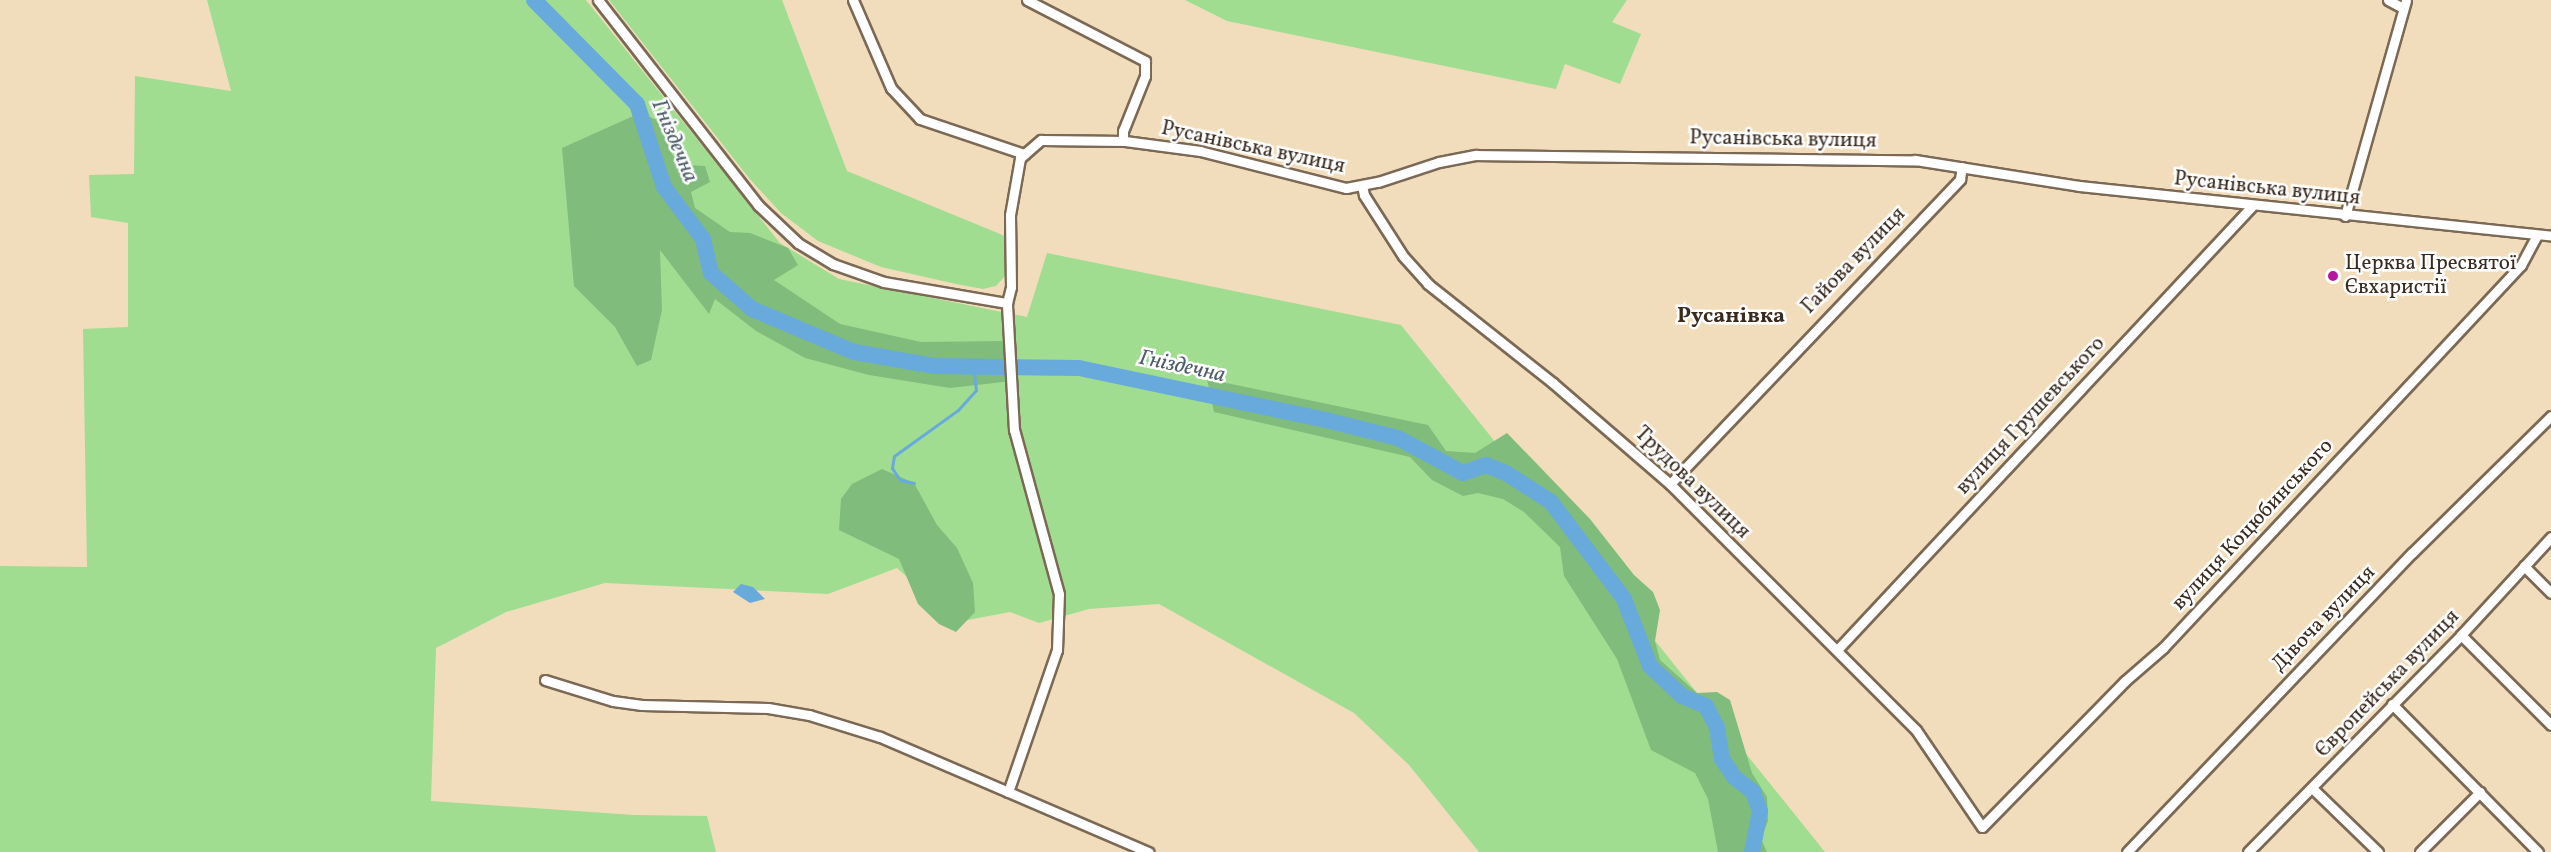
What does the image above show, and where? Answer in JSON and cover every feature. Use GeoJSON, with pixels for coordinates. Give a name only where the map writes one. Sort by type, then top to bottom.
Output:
{"type":"FeatureCollection","features":[{"type":"Feature","properties":{"kind":"street"},"geometry":{"type":"LineString","coordinates":[[598,0],[758,205],[798,243],[832,264],[884,282],[1006,303]]}},
{"type":"Feature","properties":{"kind":"street"},"geometry":{"type":"LineString","coordinates":[[853,0],[891,88],[920,119],[1024,154],[1010,214],[1011,287],[1006,303],[1012,348],[1014,430],[1059,594],[1057,650],[1008,792]]}},
{"type":"Feature","properties":{"kind":"street"},"geometry":{"type":"LineString","coordinates":[[1027,0],[1077,28],[1132,51],[1147,64],[1123,131],[1122,141]]}},
{"type":"Feature","properties":{"kind":"street"},"geometry":{"type":"LineString","coordinates":[[2345,216],[2404,4],[2388,0]]}},
{"type":"Feature","properties":{"kind":"street","name":"Русанівська вулиця"},"geometry":{"type":"LineString","coordinates":[[1024,154],[1041,140],[1122,141],[1200,151],[1346,188],[1439,162],[1476,155],[1915,160],[2252,206],[2536,237],[2551,236]]}},
{"type":"Feature","properties":{"kind":"street","name":"Гайова вулиця"},"geometry":{"type":"LineString","coordinates":[[1670,484],[1960,179],[1962,167]]}},
{"type":"Feature","properties":{"kind":"street","name":"Трудова вулиця"},"geometry":{"type":"LineString","coordinates":[[1362,185],[1364,195],[1403,256],[1428,284],[1553,383],[1670,484],[1916,730],[1982,827]]}},
{"type":"Feature","properties":{"kind":"street","name":"вулиця Грушевського"},"geometry":{"type":"LineString","coordinates":[[1837,650],[2252,206]]}},
{"type":"Feature","properties":{"kind":"street","name":"вулиця Коцюбинського"},"geometry":{"type":"LineString","coordinates":[[1982,827],[2125,681],[2163,648],[2521,265],[2536,237]]}},
{"type":"Feature","properties":{"kind":"street","name":"Дівоча вулиця"},"geometry":{"type":"LineString","coordinates":[[2127,852],[2412,553],[2551,416]]}},
{"type":"Feature","properties":{"kind":"street","name":"Європейська вулиця"},"geometry":{"type":"LineString","coordinates":[[2248,852],[2461,635],[2551,537]]}},
{"type":"Feature","properties":{"kind":"street"},"geometry":{"type":"LineString","coordinates":[[2524,566],[2551,593]]}},
{"type":"Feature","properties":{"kind":"street"},"geometry":{"type":"LineString","coordinates":[[2461,635],[2551,725]]}},
{"type":"Feature","properties":{"kind":"street"},"geometry":{"type":"LineString","coordinates":[[544,680],[613,701],[642,705],[768,708],[809,715],[880,737],[1148,852]]}},
{"type":"Feature","properties":{"kind":"street"},"geometry":{"type":"LineString","coordinates":[[2392,704],[2538,852]]}},
{"type":"Feature","properties":{"kind":"street"},"geometry":{"type":"LineString","coordinates":[[2312,788],[2378,852]]}},
{"type":"Feature","properties":{"kind":"street"},"geometry":{"type":"LineString","coordinates":[[2420,852],[2480,792]]}},
{"type":"Feature","properties":{"kind":"green space"},"geometry":{"type":"Polygon","coordinates":[[[207,0],[586,0],[780,243],[839,279],[1027,317],[1047,253],[1401,325],[1825,852],[1479,852],[1409,765],[1354,713],[1159,604],[1089,609],[1039,623],[1010,612],[957,622],[897,568],[828,594],[605,583],[506,612],[436,648],[431,801],[634,815],[707,816],[716,852],[0,852],[0,566],[87,567],[83,329],[128,327],[128,223],[91,217],[89,175],[134,174],[135,76],[231,91],[207,0]]]}},
{"type":"Feature","properties":{"kind":"green space"},"geometry":{"type":"Polygon","coordinates":[[[609,0],[782,0],[847,171],[1005,236],[1005,276],[996,286],[983,289],[956,284],[881,267],[818,241],[781,213],[749,178],[609,0]]]}},
{"type":"Feature","properties":{"kind":"green space"},"geometry":{"type":"Polygon","coordinates":[[[1185,0],[1627,0],[1612,22],[1641,34],[1620,84],[1565,64],[1556,89],[1227,21],[1185,0]]]}},
{"type":"Feature","properties":{"kind":"green space"},"geometry":{"type":"Polygon","coordinates":[[[640,113],[657,120],[673,156],[688,165],[705,166],[710,182],[691,192],[695,208],[730,232],[750,233],[788,248],[798,265],[774,280],[840,324],[921,342],[1006,341],[1012,381],[950,388],[869,375],[805,358],[756,331],[715,299],[709,314],[660,250],[662,310],[651,360],[637,366],[615,327],[574,286],[562,148],[640,113]]]}},
{"type":"Feature","properties":{"kind":"green space"},"geometry":{"type":"Polygon","coordinates":[[[1207,379],[1428,425],[1446,451],[1475,453],[1507,433],[1590,519],[1634,575],[1653,592],[1660,610],[1655,641],[1660,660],[1697,693],[1717,692],[1730,700],[1752,773],[1767,797],[1768,821],[1761,839],[1767,852],[1718,852],[1708,799],[1695,773],[1651,750],[1617,659],[1564,576],[1560,547],[1524,512],[1503,499],[1478,493],[1463,496],[1432,480],[1410,457],[1214,412],[1207,379]]]}},
{"type":"Feature","properties":{"kind":"green space"},"geometry":{"type":"Polygon","coordinates":[[[882,469],[914,483],[937,525],[957,548],[973,583],[975,612],[956,632],[939,624],[918,604],[899,559],[839,530],[841,499],[852,484],[882,469]]]}},
{"type":"Feature","properties":{"kind":"water"},"geometry":{"type":"Polygon","coordinates":[[[741,584],[753,587],[765,599],[750,603],[733,592],[741,584]]]}},
{"type":"Feature","properties":{"kind":"waterway","name":"Гніздечна"},"geometry":{"type":"LineString","coordinates":[[534,0],[637,104],[664,187],[703,239],[711,273],[752,309],[854,352],[934,366],[1079,368],[1330,421],[1398,438],[1463,473],[1486,465],[1506,473],[1551,502],[1624,599],[1650,666],[1682,696],[1706,706],[1717,728],[1722,759],[1734,777],[1753,792],[1760,811],[1752,852]]}},
{"type":"Feature","properties":{"kind":"waterway"},"geometry":{"type":"LineString","coordinates":[[914,483],[900,480],[892,468],[894,456],[958,410],[976,390],[973,366]]}},
{"type":"Feature","properties":{"kind":"place","name":"Церква Пресвятої Євхаристії"},"geometry":{"type":"Point","coordinates":[2333,276]}},
{"type":"Feature","properties":{"kind":"district","name":"Русанівка"},"geometry":{"type":"Point","coordinates":[1731,317]}}]}
